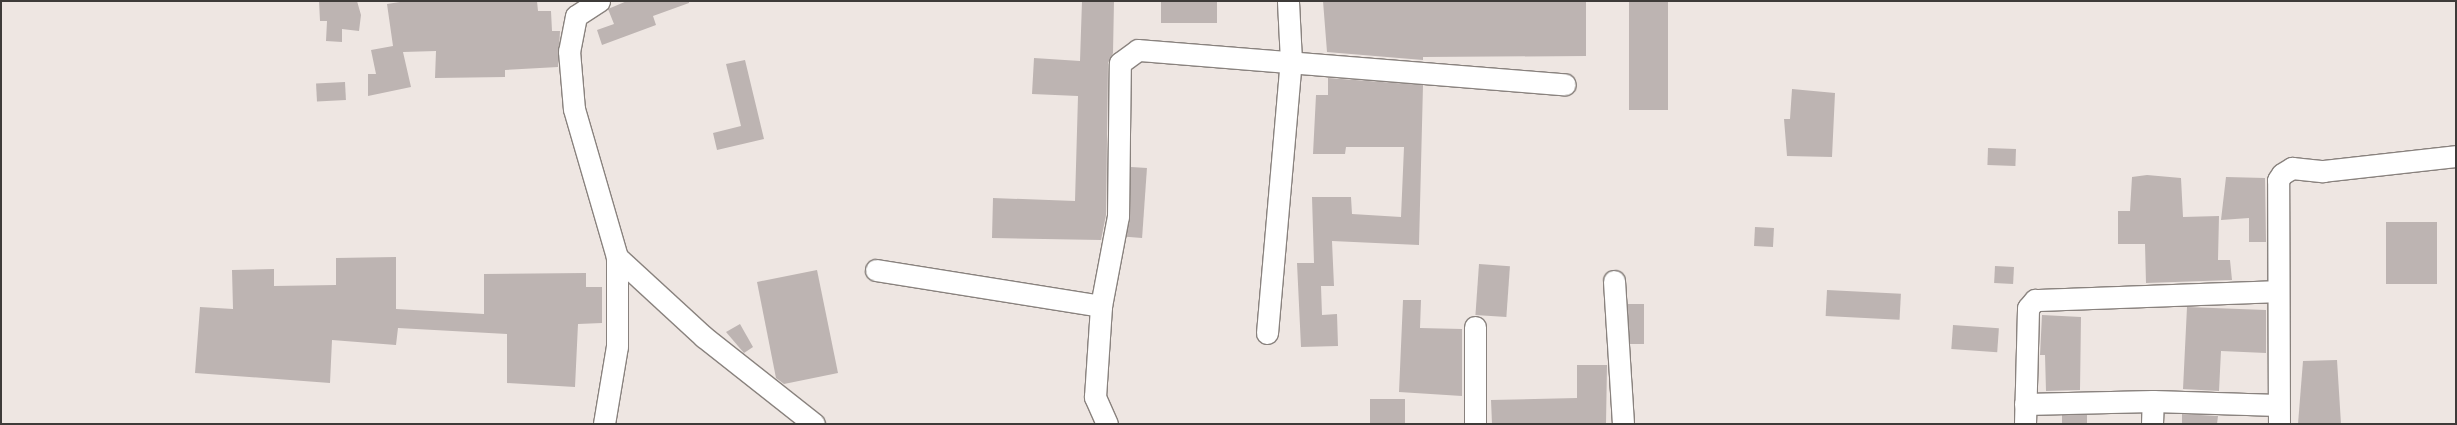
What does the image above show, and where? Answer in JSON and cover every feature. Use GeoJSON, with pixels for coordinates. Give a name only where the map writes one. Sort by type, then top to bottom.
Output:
{"type":"FeatureCollection","features":[{"type":"Feature","properties":{"kind":"street"},"geometry":{"type":"LineString","coordinates":[[599,1],[573,9],[569,51],[574,109],[617,257],[617,346],[604,424]]}},
{"type":"Feature","properties":{"kind":"street"},"geometry":{"type":"LineString","coordinates":[[1267,333],[1291,61],[1288,1]]}},
{"type":"Feature","properties":{"kind":"street"},"geometry":{"type":"LineString","coordinates":[[1107,424],[1095,397],[1101,306],[1118,216],[1120,63],[1138,50],[1565,84]]}},
{"type":"Feature","properties":{"kind":"street"},"geometry":{"type":"LineString","coordinates":[[2277,292],[2036,300],[2028,308],[2025,414],[2153,401],[2279,414],[2278,180],[2282,174],[2292,168],[2323,171],[2456,156]]}},
{"type":"Feature","properties":{"kind":"street"},"geometry":{"type":"LineString","coordinates":[[617,257],[704,337],[814,424]]}},
{"type":"Feature","properties":{"kind":"street"},"geometry":{"type":"LineString","coordinates":[[876,270],[1101,306]]}},
{"type":"Feature","properties":{"kind":"street"},"geometry":{"type":"LineString","coordinates":[[1614,281],[1623,424]]}},
{"type":"Feature","properties":{"kind":"street"},"geometry":{"type":"LineString","coordinates":[[1474,327],[1475,424]]}},
{"type":"Feature","properties":{"kind":"street"},"geometry":{"type":"LineString","coordinates":[[2152,424],[2153,401]]}},
{"type":"Feature","properties":{"kind":"building"},"geometry":{"type":"Polygon","coordinates":[[[319,1],[357,1],[361,15],[359,31],[342,29],[342,42],[326,41],[327,21],[320,21],[319,1]]]}},
{"type":"Feature","properties":{"kind":"building"},"geometry":{"type":"Polygon","coordinates":[[[406,1],[537,1],[538,11],[551,11],[552,31],[560,31],[558,67],[505,70],[505,77],[435,78],[436,51],[403,52],[411,87],[368,96],[368,74],[376,74],[371,50],[393,46],[387,4],[406,1]]]}},
{"type":"Feature","properties":{"kind":"building"},"geometry":{"type":"Polygon","coordinates":[[[627,1],[689,1],[689,3],[653,16],[656,25],[602,45],[597,30],[614,24],[608,9],[627,1]]]}},
{"type":"Feature","properties":{"kind":"building"},"geometry":{"type":"Polygon","coordinates":[[[1082,1],[1114,1],[1113,53],[1108,63],[1106,215],[1101,240],[992,238],[993,198],[1075,201],[1078,96],[1032,94],[1034,58],[1080,61],[1082,1]]]}},
{"type":"Feature","properties":{"kind":"building"},"geometry":{"type":"Polygon","coordinates":[[[1161,1],[1217,1],[1217,23],[1161,23],[1161,1]]]}},
{"type":"Feature","properties":{"kind":"building"},"geometry":{"type":"Polygon","coordinates":[[[1323,1],[1586,1],[1586,56],[1423,57],[1423,60],[1327,52],[1323,1]]]}},
{"type":"Feature","properties":{"kind":"building"},"geometry":{"type":"Polygon","coordinates":[[[1629,1],[1668,1],[1668,110],[1629,110],[1629,1]]]}},
{"type":"Feature","properties":{"kind":"building"},"geometry":{"type":"Polygon","coordinates":[[[745,60],[764,139],[717,150],[713,133],[741,126],[726,64],[745,60]]]}},
{"type":"Feature","properties":{"kind":"building"},"geometry":{"type":"Polygon","coordinates":[[[1328,78],[1423,85],[1419,245],[1332,241],[1334,286],[1321,286],[1322,315],[1337,314],[1338,346],[1301,347],[1297,263],[1314,263],[1312,197],[1351,197],[1352,214],[1401,217],[1404,147],[1346,147],[1345,154],[1313,154],[1316,95],[1328,95],[1328,78]]]}},
{"type":"Feature","properties":{"kind":"building"},"geometry":{"type":"Polygon","coordinates":[[[345,82],[346,100],[317,101],[316,84],[345,82]]]}},
{"type":"Feature","properties":{"kind":"building"},"geometry":{"type":"Polygon","coordinates":[[[1792,89],[1835,93],[1832,157],[1787,156],[1784,119],[1790,119],[1792,89]]]}},
{"type":"Feature","properties":{"kind":"building"},"geometry":{"type":"Polygon","coordinates":[[[1988,148],[2016,149],[2015,166],[1987,165],[1988,148]]]}},
{"type":"Feature","properties":{"kind":"building"},"geometry":{"type":"Polygon","coordinates":[[[1131,167],[1147,168],[1142,238],[1126,237],[1131,167]]]}},
{"type":"Feature","properties":{"kind":"building"},"geometry":{"type":"Polygon","coordinates":[[[2147,175],[2181,178],[2183,217],[2219,216],[2218,260],[2230,260],[2232,280],[2146,283],[2145,244],[2118,244],[2118,211],[2130,211],[2132,177],[2147,175]]]}},
{"type":"Feature","properties":{"kind":"building"},"geometry":{"type":"Polygon","coordinates":[[[2226,177],[2265,178],[2266,242],[2249,242],[2249,218],[2221,220],[2226,177]]]}},
{"type":"Feature","properties":{"kind":"building"},"geometry":{"type":"Polygon","coordinates":[[[2386,222],[2437,222],[2437,284],[2386,284],[2386,222]]]}},
{"type":"Feature","properties":{"kind":"building"},"geometry":{"type":"Polygon","coordinates":[[[1755,227],[1774,228],[1773,247],[1754,246],[1755,227]]]}},
{"type":"Feature","properties":{"kind":"building"},"geometry":{"type":"Polygon","coordinates":[[[396,257],[396,309],[484,314],[484,274],[586,273],[586,287],[602,287],[602,323],[578,324],[575,387],[507,383],[507,334],[398,328],[396,345],[332,340],[330,383],[195,373],[200,307],[233,309],[232,270],[274,269],[274,286],[336,285],[336,258],[396,257]]]}},
{"type":"Feature","properties":{"kind":"building"},"geometry":{"type":"Polygon","coordinates":[[[1479,264],[1510,266],[1506,317],[1475,315],[1479,264]]]}},
{"type":"Feature","properties":{"kind":"building"},"geometry":{"type":"Polygon","coordinates":[[[1995,266],[2014,267],[2013,284],[1994,283],[1995,266]]]}},
{"type":"Feature","properties":{"kind":"building"},"geometry":{"type":"Polygon","coordinates":[[[817,270],[838,373],[784,384],[776,378],[757,282],[817,270]]]}},
{"type":"Feature","properties":{"kind":"building"},"geometry":{"type":"Polygon","coordinates":[[[1827,290],[1901,294],[1900,320],[1826,316],[1827,290]]]}},
{"type":"Feature","properties":{"kind":"building"},"geometry":{"type":"Polygon","coordinates":[[[1403,300],[1421,300],[1420,328],[1462,329],[1462,396],[1399,392],[1403,300]]]}},
{"type":"Feature","properties":{"kind":"building"},"geometry":{"type":"Polygon","coordinates":[[[1628,304],[1644,304],[1644,344],[1628,344],[1628,304]]]}},
{"type":"Feature","properties":{"kind":"building"},"geometry":{"type":"Polygon","coordinates":[[[2187,307],[2266,310],[2266,353],[2221,351],[2219,391],[2183,389],[2187,307]]]}},
{"type":"Feature","properties":{"kind":"building"},"geometry":{"type":"Polygon","coordinates":[[[2042,315],[2081,317],[2080,390],[2046,391],[2045,355],[2040,355],[2042,315]]]}},
{"type":"Feature","properties":{"kind":"building"},"geometry":{"type":"Polygon","coordinates":[[[740,324],[753,347],[744,353],[726,332],[740,324]]]}},
{"type":"Feature","properties":{"kind":"building"},"geometry":{"type":"Polygon","coordinates":[[[1953,325],[1999,328],[1997,352],[1951,349],[1953,325]]]}},
{"type":"Feature","properties":{"kind":"building"},"geometry":{"type":"Polygon","coordinates":[[[2337,360],[2341,424],[2298,424],[2303,361],[2337,360]]]}},
{"type":"Feature","properties":{"kind":"building"},"geometry":{"type":"Polygon","coordinates":[[[1577,365],[1607,365],[1606,424],[1492,424],[1491,400],[1577,398],[1577,365]]]}},
{"type":"Feature","properties":{"kind":"building"},"geometry":{"type":"Polygon","coordinates":[[[1370,399],[1405,399],[1405,424],[1370,424],[1370,399]]]}},
{"type":"Feature","properties":{"kind":"building"},"geometry":{"type":"Polygon","coordinates":[[[2182,414],[2218,416],[2217,424],[2182,424],[2182,414]]]}},
{"type":"Feature","properties":{"kind":"building"},"geometry":{"type":"Polygon","coordinates":[[[2062,415],[2087,415],[2087,424],[2062,424],[2062,415]]]}}]}
